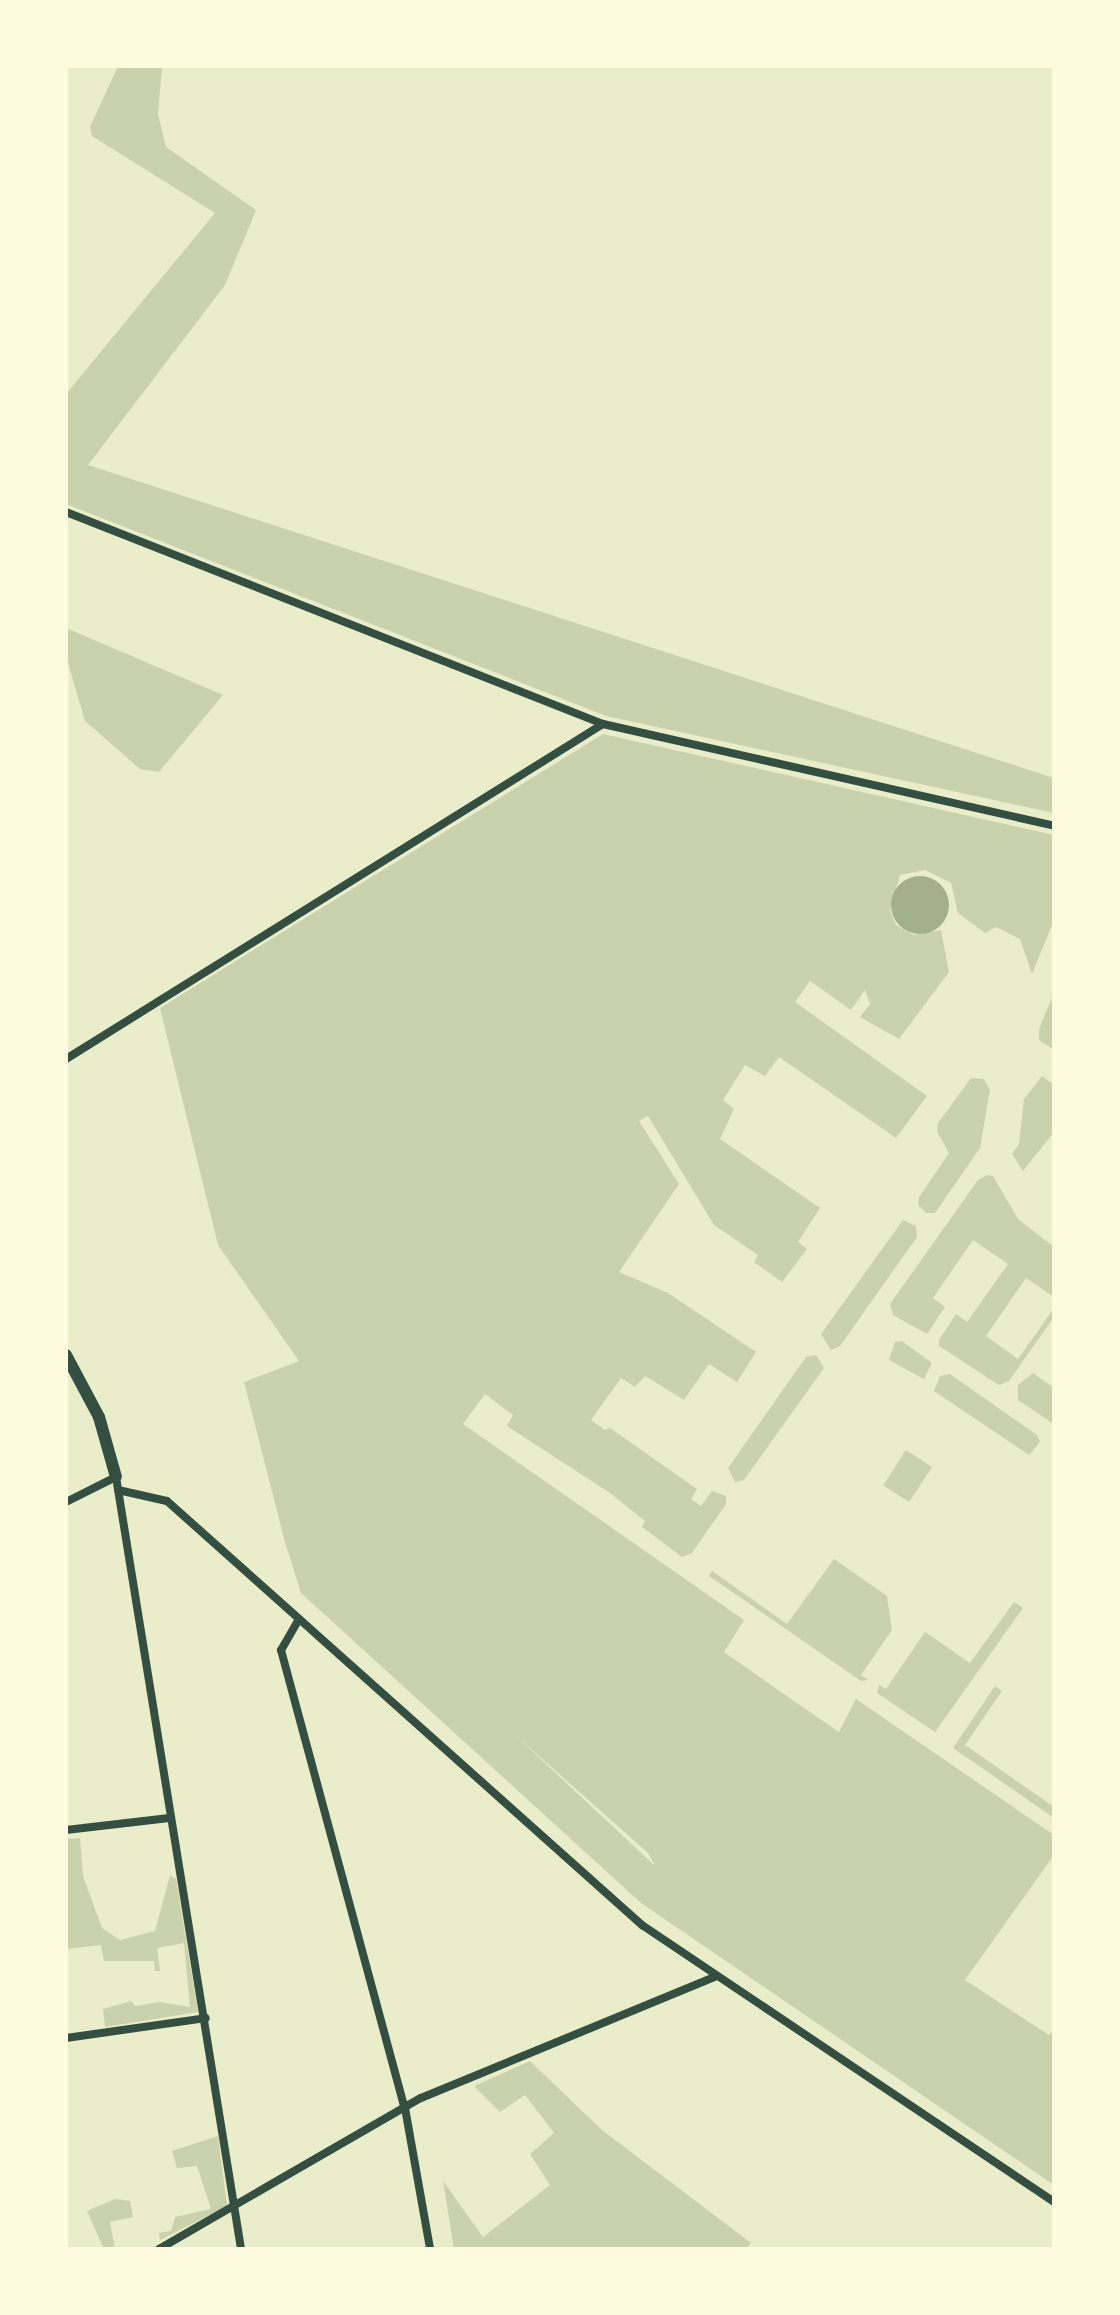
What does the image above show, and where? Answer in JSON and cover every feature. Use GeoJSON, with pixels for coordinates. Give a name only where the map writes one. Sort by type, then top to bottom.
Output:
{"type":"FeatureCollection","features":[{"type":"Feature","properties":{"kind":"street"},"geometry":{"type":"LineString","coordinates":[[66,512],[603,724],[1054,826]]}},
{"type":"Feature","properties":{"kind":"street"},"geometry":{"type":"LineString","coordinates":[[66,1059],[603,724]]}},
{"type":"Feature","properties":{"kind":"street"},"geometry":{"type":"LineString","coordinates":[[66,1355],[99,1417],[117,1483],[241,2249]]}},
{"type":"Feature","properties":{"kind":"street"},"geometry":{"type":"LineString","coordinates":[[66,1502],[117,1483],[167,1501],[642,1925],[715,1977],[1054,2202]]}},
{"type":"Feature","properties":{"kind":"street"},"geometry":{"type":"LineString","coordinates":[[299,1619],[281,1650],[405,2108],[430,2249]]}},
{"type":"Feature","properties":{"kind":"street"},"geometry":{"type":"LineString","coordinates":[[66,1830],[169,1818]]}},
{"type":"Feature","properties":{"kind":"street"},"geometry":{"type":"LineString","coordinates":[[159,2249],[405,2108],[715,1977]]}},
{"type":"Feature","properties":{"kind":"street"},"geometry":{"type":"LineString","coordinates":[[66,2038],[206,2018]]}},
{"type":"Feature","properties":{"kind":"shaded area"},"geometry":{"type":"Polygon","coordinates":[[[118,66],[162,66],[158,114],[166,147],[256,210],[225,285],[88,465],[1054,778],[1054,813],[606,716],[66,504],[66,394],[215,213],[92,136],[90,127],[118,66]]]}},
{"type":"Feature","properties":{"kind":"shaded area"},"geometry":{"type":"Polygon","coordinates":[[[66,628],[223,695],[159,772],[140,769],[85,721],[66,656],[66,628]]]}},
{"type":"Feature","properties":{"kind":"shaded area"},"geometry":{"type":"Polygon","coordinates":[[[603,734],[1054,835],[1054,920],[1032,974],[1020,939],[996,927],[985,933],[958,913],[951,883],[925,870],[900,875],[890,911],[896,925],[914,935],[941,930],[949,972],[899,1039],[860,1017],[870,1004],[865,990],[851,1010],[810,981],[795,1002],[927,1096],[896,1138],[779,1057],[765,1076],[745,1065],[723,1100],[734,1109],[720,1139],[820,1208],[798,1242],[807,1249],[782,1282],[754,1262],[758,1255],[714,1225],[648,1116],[639,1121],[679,1184],[619,1272],[668,1293],[756,1352],[737,1382],[709,1364],[684,1400],[645,1376],[635,1387],[621,1378],[591,1420],[605,1430],[610,1428],[697,1489],[691,1499],[701,1506],[712,1491],[726,1496],[726,1504],[692,1553],[682,1557],[642,1527],[645,1521],[610,1493],[507,1426],[513,1415],[485,1394],[463,1424],[744,1620],[724,1652],[781,1692],[839,1732],[856,1699],[1054,1835],[1054,1855],[965,1980],[1049,2035],[1054,2029],[1054,2185],[641,1903],[301,1593],[244,1382],[299,1361],[218,1245],[160,1008],[603,734]],[[514,1734],[654,1864],[648,1853],[514,1734]]]}},
{"type":"Feature","properties":{"kind":"shaded area"},"geometry":{"type":"Polygon","coordinates":[[[920,876],[940,885],[949,905],[940,925],[920,934],[900,925],[891,905],[900,885],[920,876]]]}},
{"type":"Feature","properties":{"kind":"shaded area"},"geometry":{"type":"Polygon","coordinates":[[[1054,993],[1053,1049],[1039,1040],[1039,1029],[1054,993]]]}},
{"type":"Feature","properties":{"kind":"shaded area"},"geometry":{"type":"Polygon","coordinates":[[[1042,1076],[1054,1085],[1054,1132],[1023,1171],[1012,1154],[1019,1144],[1024,1099],[1042,1076]]]}},
{"type":"Feature","properties":{"kind":"shaded area"},"geometry":{"type":"Polygon","coordinates":[[[971,1078],[984,1079],[990,1090],[980,1148],[935,1213],[926,1213],[918,1205],[919,1197],[949,1153],[937,1131],[938,1123],[971,1078]]]}},
{"type":"Feature","properties":{"kind":"shaded area"},"geometry":{"type":"Polygon","coordinates":[[[987,1175],[993,1176],[1018,1219],[1054,1247],[1054,1297],[1026,1278],[986,1336],[1018,1359],[1054,1308],[1054,1317],[1009,1381],[999,1385],[939,1346],[939,1340],[956,1314],[967,1322],[1008,1264],[973,1240],[933,1298],[945,1307],[927,1334],[893,1315],[890,1304],[978,1180],[987,1175]]]}},
{"type":"Feature","properties":{"kind":"shaded area"},"geometry":{"type":"Polygon","coordinates":[[[903,1220],[916,1226],[917,1237],[840,1346],[831,1350],[821,1334],[903,1220]]]}},
{"type":"Feature","properties":{"kind":"shaded area"},"geometry":{"type":"Polygon","coordinates":[[[902,1341],[932,1363],[924,1379],[889,1360],[895,1342],[902,1341]]]}},
{"type":"Feature","properties":{"kind":"shaded area"},"geometry":{"type":"Polygon","coordinates":[[[816,1355],[824,1368],[744,1480],[735,1482],[728,1468],[806,1357],[816,1355]]]}},
{"type":"Feature","properties":{"kind":"shaded area"},"geometry":{"type":"Polygon","coordinates":[[[1033,1373],[1051,1386],[1054,1383],[1054,1424],[1018,1400],[1018,1385],[1033,1373]]]}},
{"type":"Feature","properties":{"kind":"shaded area"},"geometry":{"type":"Polygon","coordinates":[[[950,1374],[1037,1435],[1040,1442],[1029,1455],[934,1391],[940,1376],[950,1374]]]}},
{"type":"Feature","properties":{"kind":"shaded area"},"geometry":{"type":"Polygon","coordinates":[[[906,1450],[932,1467],[909,1502],[883,1485],[906,1450]]]}},
{"type":"Feature","properties":{"kind":"shaded area"},"geometry":{"type":"Polygon","coordinates":[[[834,1559],[887,1596],[892,1630],[861,1675],[868,1680],[861,1681],[709,1576],[712,1571],[787,1624],[834,1559]]]}},
{"type":"Feature","properties":{"kind":"shaded area"},"geometry":{"type":"Polygon","coordinates":[[[1014,1602],[1023,1608],[935,1732],[877,1693],[879,1685],[886,1689],[925,1632],[970,1663],[1014,1602]]]}},
{"type":"Feature","properties":{"kind":"shaded area"},"geometry":{"type":"Polygon","coordinates":[[[995,1686],[1002,1691],[965,1745],[1054,1807],[1054,1818],[953,1748],[995,1686]]]}},
{"type":"Feature","properties":{"kind":"shaded area"},"geometry":{"type":"Polygon","coordinates":[[[80,1838],[83,1876],[102,1928],[120,1940],[155,1931],[170,1875],[176,1879],[198,2012],[105,2027],[103,2009],[131,2001],[135,2006],[159,2002],[190,2007],[184,1943],[157,1948],[160,1971],[155,1971],[154,1961],[104,1961],[101,1945],[66,1949],[66,1839],[80,1838]]]}},
{"type":"Feature","properties":{"kind":"shaded area"},"geometry":{"type":"Polygon","coordinates":[[[530,2061],[602,2130],[751,2243],[746,2249],[454,2249],[443,2181],[483,2237],[550,2185],[530,2154],[554,2133],[525,2095],[500,2112],[474,2086],[530,2061]]]}},
{"type":"Feature","properties":{"kind":"shaded area"},"geometry":{"type":"Polygon","coordinates":[[[218,2136],[227,2206],[160,2240],[159,2233],[171,2231],[175,2217],[211,2209],[197,2166],[177,2168],[172,2151],[218,2136]]]}},
{"type":"Feature","properties":{"kind":"shaded area"},"geometry":{"type":"Polygon","coordinates":[[[115,2199],[130,2201],[133,2217],[110,2222],[115,2249],[104,2249],[87,2211],[115,2199]]]}}]}
